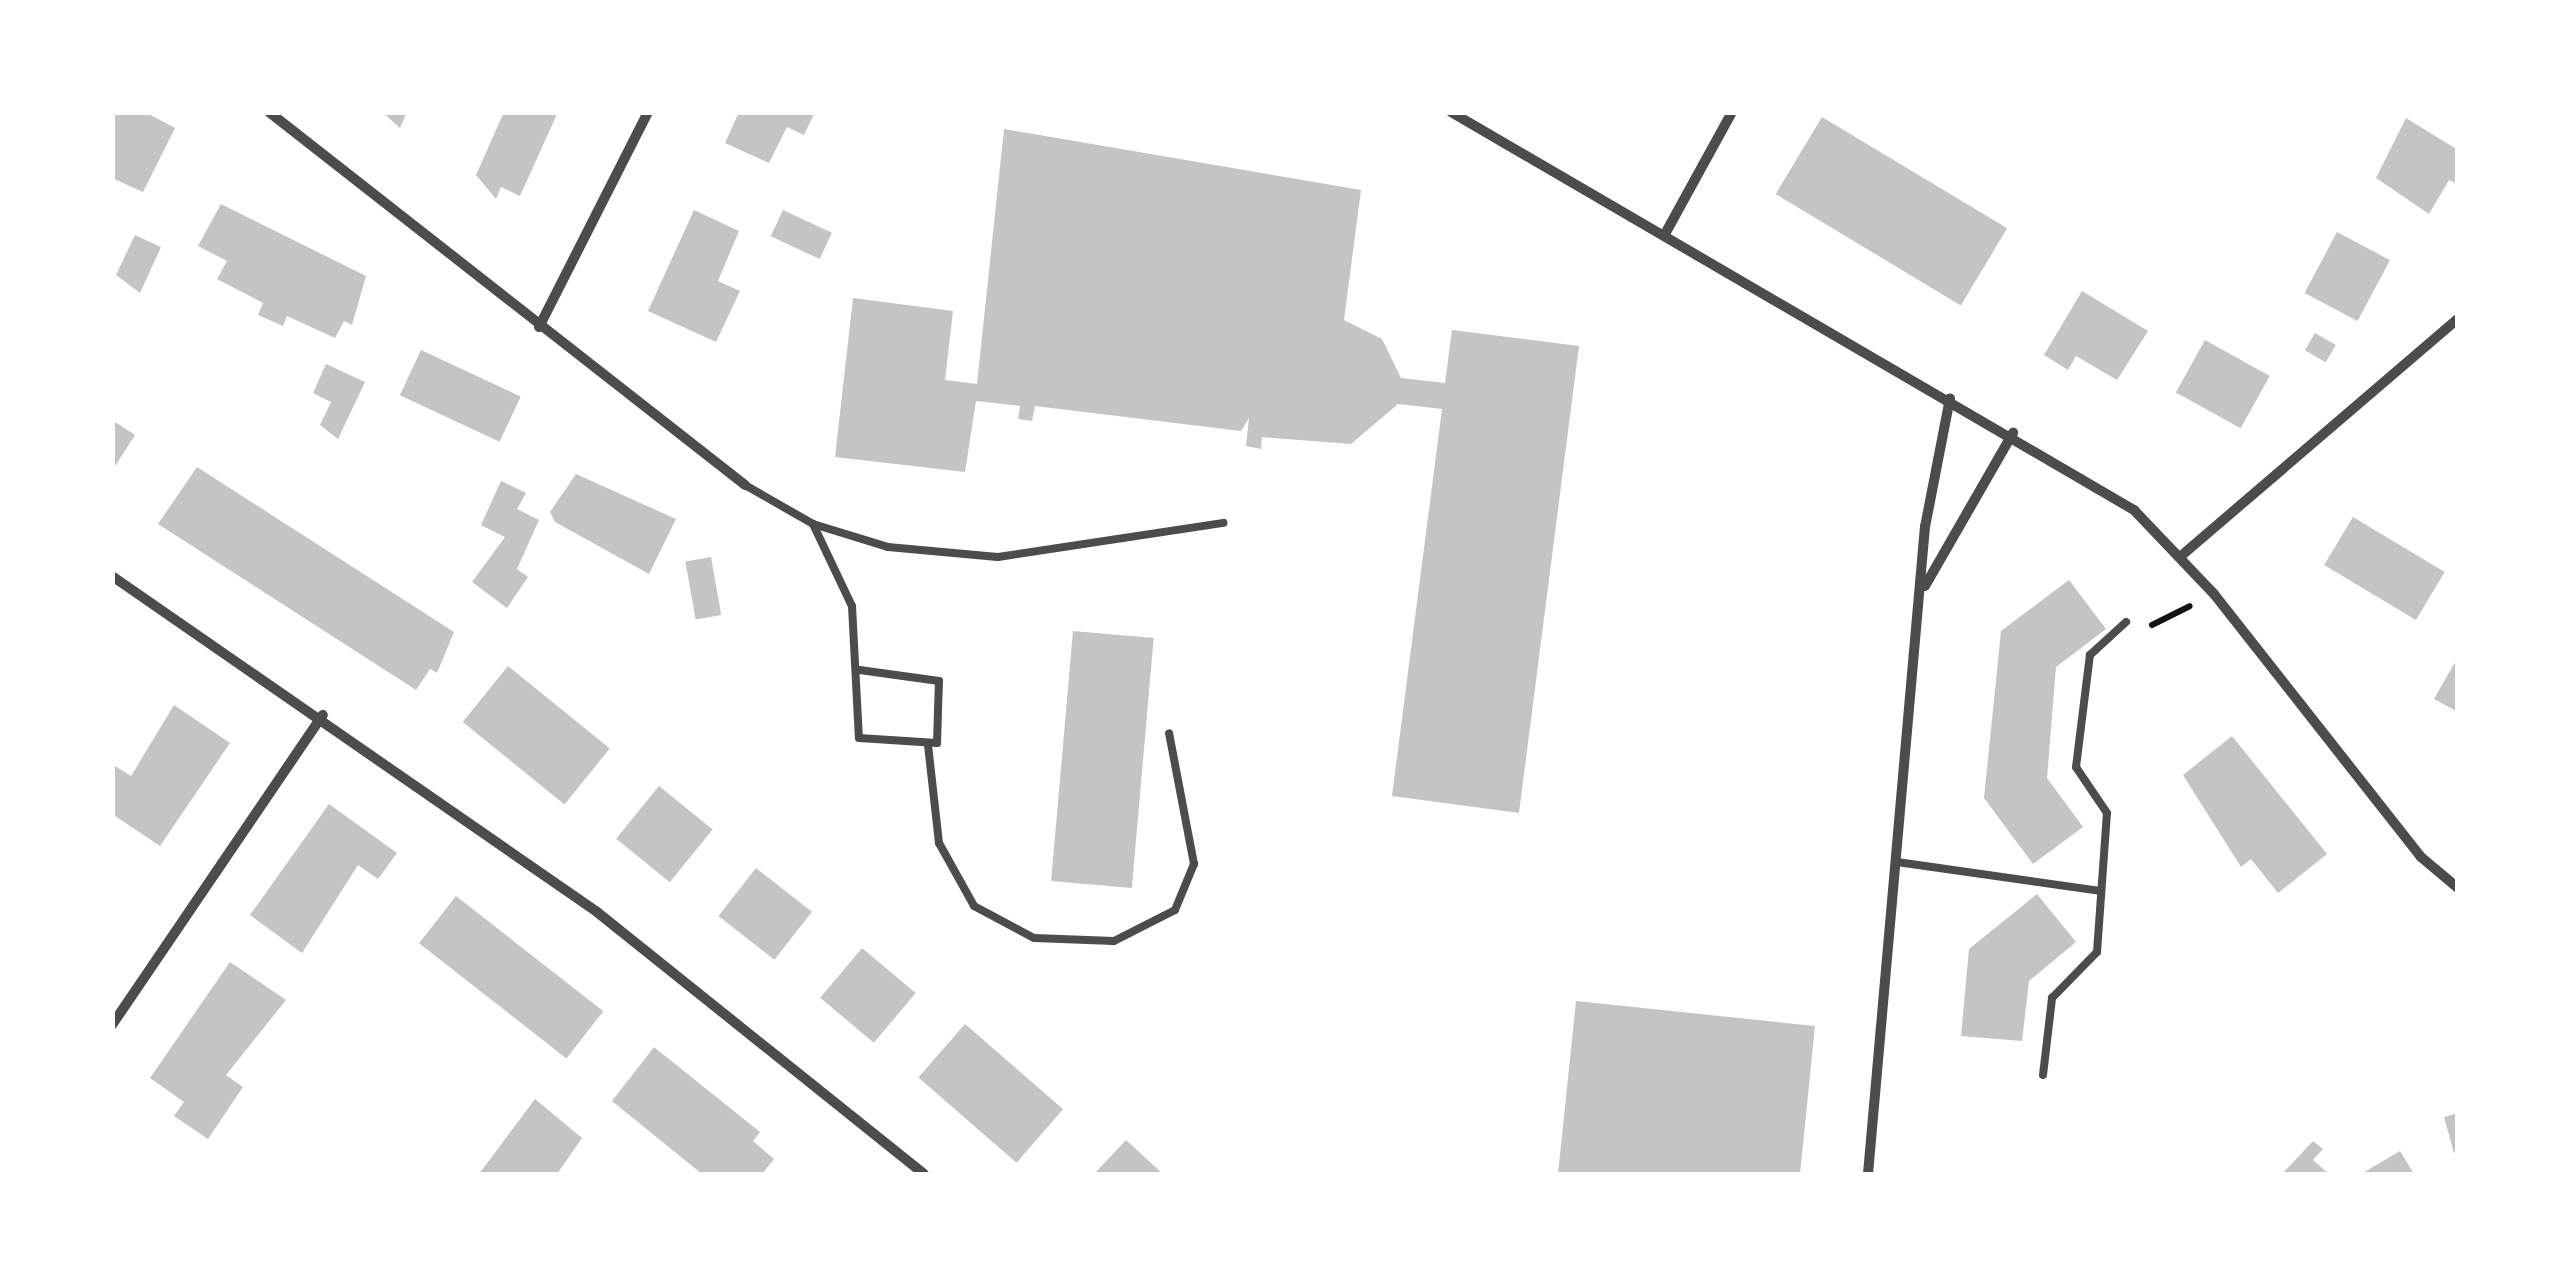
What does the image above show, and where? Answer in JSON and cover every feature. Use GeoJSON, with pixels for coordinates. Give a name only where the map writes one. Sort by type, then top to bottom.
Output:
{"type":"FeatureCollection","features":[{"type":"Feature","properties":{"kind":"street"},"geometry":{"type":"LineString","coordinates":[[269,112],[745,486]]}},
{"type":"Feature","properties":{"kind":"street"},"geometry":{"type":"LineString","coordinates":[[538,327],[648,112]]}},
{"type":"Feature","properties":{"kind":"street"},"geometry":{"type":"LineString","coordinates":[[1452,112],[2103,487],[2181,556],[2421,857],[2458,888]]}},
{"type":"Feature","properties":{"kind":"street"},"geometry":{"type":"LineString","coordinates":[[1666,234],[1732,112]]}},
{"type":"Feature","properties":{"kind":"street"},"geometry":{"type":"LineString","coordinates":[[2181,556],[2458,320]]}},
{"type":"Feature","properties":{"kind":"street"},"geometry":{"type":"LineString","coordinates":[[1868,1174],[1923,591],[1928,493],[1950,398]]}},
{"type":"Feature","properties":{"kind":"street"},"geometry":{"type":"LineString","coordinates":[[1923,591],[2013,433]]}},
{"type":"Feature","properties":{"kind":"street"},"geometry":{"type":"LineString","coordinates":[[112,576],[323,715],[597,912],[924,1174]]}},
{"type":"Feature","properties":{"kind":"street"},"geometry":{"type":"LineString","coordinates":[[112,1025],[323,715]]}},
{"type":"Feature","properties":{"kind":"lane"},"geometry":{"type":"LineString","coordinates":[[745,486],[813,524],[888,547],[998,557],[1223,523]]}},
{"type":"Feature","properties":{"kind":"lane"},"geometry":{"type":"LineString","coordinates":[[813,524],[852,606],[860,670],[859,738],[928,745],[940,735],[939,681],[860,670]]}},
{"type":"Feature","properties":{"kind":"lane"},"geometry":{"type":"LineString","coordinates":[[2043,1076],[2052,998],[2097,952],[2106,813],[2076,767],[2090,655],[2126,622]]}},
{"type":"Feature","properties":{"kind":"lane"},"geometry":{"type":"LineString","coordinates":[[928,745],[940,843],[974,906],[1034,938],[1114,941],[1175,910],[1194,864],[1169,733]]}},
{"type":"Feature","properties":{"kind":"lane"},"geometry":{"type":"LineString","coordinates":[[1898,862],[2100,891]]}},
{"type":"Feature","properties":{"kind":"building"},"geometry":{"type":"Polygon","coordinates":[[[112,112],[145,112],[175,128],[143,192],[112,178],[112,112]]]}},
{"type":"Feature","properties":{"kind":"building"},"geometry":{"type":"Polygon","coordinates":[[[382,112],[407,112],[400,128],[382,112]]]}},
{"type":"Feature","properties":{"kind":"building"},"geometry":{"type":"Polygon","coordinates":[[[504,112],[558,112],[520,196],[501,187],[496,199],[476,175],[504,112]]]}},
{"type":"Feature","properties":{"kind":"building"},"geometry":{"type":"Polygon","coordinates":[[[739,112],[815,112],[804,135],[787,127],[769,163],[725,143],[739,112]]]}},
{"type":"Feature","properties":{"kind":"building"},"geometry":{"type":"Polygon","coordinates":[[[1822,117],[2007,228],[1961,305],[1776,194],[1822,117]]]}},
{"type":"Feature","properties":{"kind":"building"},"geometry":{"type":"Polygon","coordinates":[[[2406,118],[2458,150],[2458,184],[2449,180],[2429,214],[2376,178],[2406,118]]]}},
{"type":"Feature","properties":{"kind":"building"},"geometry":{"type":"Polygon","coordinates":[[[1004,129],[1361,190],[1344,320],[1382,339],[1401,378],[1445,383],[1452,330],[1579,346],[1519,813],[1392,796],[1442,409],[1398,404],[1351,444],[1262,437],[1261,449],[1246,446],[1249,418],[1241,431],[1035,406],[1032,421],[1018,419],[1020,406],[976,401],[965,472],[835,457],[853,298],[953,311],[945,380],[977,384],[1004,129]]]}},
{"type":"Feature","properties":{"kind":"building"},"geometry":{"type":"Polygon","coordinates":[[[221,204],[366,276],[352,325],[344,321],[335,338],[287,316],[283,326],[258,315],[263,303],[217,279],[227,261],[198,246],[221,204]]]}},
{"type":"Feature","properties":{"kind":"building"},"geometry":{"type":"Polygon","coordinates":[[[694,210],[739,231],[718,281],[740,291],[716,342],[648,311],[694,210]]]}},
{"type":"Feature","properties":{"kind":"building"},"geometry":{"type":"Polygon","coordinates":[[[783,210],[832,233],[820,259],[771,236],[783,210]]]}},
{"type":"Feature","properties":{"kind":"building"},"geometry":{"type":"Polygon","coordinates":[[[2337,232],[2390,260],[2358,321],[2305,293],[2337,232]]]}},
{"type":"Feature","properties":{"kind":"building"},"geometry":{"type":"Polygon","coordinates":[[[135,235],[161,247],[140,293],[116,275],[135,235]]]}},
{"type":"Feature","properties":{"kind":"building"},"geometry":{"type":"Polygon","coordinates":[[[2082,291],[2148,331],[2117,380],[2076,356],[2068,370],[2044,355],[2082,291]]]}},
{"type":"Feature","properties":{"kind":"building"},"geometry":{"type":"Polygon","coordinates":[[[2315,333],[2336,345],[2326,362],[2305,350],[2315,333]]]}},
{"type":"Feature","properties":{"kind":"building"},"geometry":{"type":"Polygon","coordinates":[[[2205,340],[2270,376],[2241,428],[2176,392],[2205,340]]]}},
{"type":"Feature","properties":{"kind":"building"},"geometry":{"type":"Polygon","coordinates":[[[421,350],[521,396],[500,442],[400,395],[421,350]]]}},
{"type":"Feature","properties":{"kind":"building"},"geometry":{"type":"Polygon","coordinates":[[[326,364],[365,382],[338,439],[320,425],[331,402],[313,393],[326,364]]]}},
{"type":"Feature","properties":{"kind":"building"},"geometry":{"type":"Polygon","coordinates":[[[112,420],[135,435],[112,471],[112,420]]]}},
{"type":"Feature","properties":{"kind":"building"},"geometry":{"type":"Polygon","coordinates":[[[197,467],[454,632],[437,673],[430,669],[416,690],[158,524],[197,467]]]}},
{"type":"Feature","properties":{"kind":"building"},"geometry":{"type":"Polygon","coordinates":[[[576,474],[676,519],[649,574],[555,522],[550,512],[576,474]]]}},
{"type":"Feature","properties":{"kind":"building"},"geometry":{"type":"Polygon","coordinates":[[[501,481],[526,493],[517,509],[539,520],[517,569],[528,577],[507,608],[472,582],[505,537],[481,525],[501,481]]]}},
{"type":"Feature","properties":{"kind":"building"},"geometry":{"type":"Polygon","coordinates":[[[2353,517],[2445,572],[2416,620],[2324,565],[2353,517]]]}},
{"type":"Feature","properties":{"kind":"building"},"geometry":{"type":"Polygon","coordinates":[[[711,557],[721,615],[696,620],[685,562],[711,557]]]}},
{"type":"Feature","properties":{"kind":"building"},"geometry":{"type":"Polygon","coordinates":[[[2069,580],[2106,629],[2056,667],[2047,778],[2083,827],[2033,864],[1984,798],[2001,631],[2069,580]]]}},
{"type":"Feature","properties":{"kind":"building"},"geometry":{"type":"Polygon","coordinates":[[[1073,631],[1154,638],[1132,888],[1051,881],[1073,631]]]}},
{"type":"Feature","properties":{"kind":"building"},"geometry":{"type":"Polygon","coordinates":[[[2458,657],[2458,712],[2434,699],[2458,657]]]}},
{"type":"Feature","properties":{"kind":"building"},"geometry":{"type":"Polygon","coordinates":[[[508,666],[610,748],[564,804],[463,722],[508,666]]]}},
{"type":"Feature","properties":{"kind":"building"},"geometry":{"type":"Polygon","coordinates":[[[174,705],[230,743],[160,846],[112,814],[112,764],[131,776],[174,705]]]}},
{"type":"Feature","properties":{"kind":"building"},"geometry":{"type":"Polygon","coordinates":[[[2232,736],[2327,854],[2278,893],[2251,859],[2241,867],[2183,775],[2232,736]]]}},
{"type":"Feature","properties":{"kind":"building"},"geometry":{"type":"Polygon","coordinates":[[[659,786],[713,829],[670,882],[616,839],[659,786]]]}},
{"type":"Feature","properties":{"kind":"building"},"geometry":{"type":"Polygon","coordinates":[[[329,804],[397,853],[378,879],[358,865],[302,953],[250,915],[329,804]]]}},
{"type":"Feature","properties":{"kind":"building"},"geometry":{"type":"Polygon","coordinates":[[[756,868],[812,912],[774,960],[718,916],[756,868]]]}},
{"type":"Feature","properties":{"kind":"building"},"geometry":{"type":"Polygon","coordinates":[[[2037,894],[2076,942],[2029,981],[2022,1041],[1961,1036],[1969,949],[2037,894]]]}},
{"type":"Feature","properties":{"kind":"building"},"geometry":{"type":"Polygon","coordinates":[[[456,896],[603,1011],[566,1058],[419,943],[456,896]]]}},
{"type":"Feature","properties":{"kind":"building"},"geometry":{"type":"Polygon","coordinates":[[[862,948],[916,993],[874,1043],[820,998],[862,948]]]}},
{"type":"Feature","properties":{"kind":"building"},"geometry":{"type":"Polygon","coordinates":[[[230,962],[286,1000],[226,1075],[243,1087],[208,1139],[174,1116],[184,1102],[150,1078],[230,962]]]}},
{"type":"Feature","properties":{"kind":"building"},"geometry":{"type":"Polygon","coordinates":[[[1576,1001],[1815,1026],[1800,1174],[1558,1174],[1576,1001]]]}},
{"type":"Feature","properties":{"kind":"building"},"geometry":{"type":"Polygon","coordinates":[[[965,1024],[1063,1109],[1017,1163],[918,1078],[965,1024]]]}},
{"type":"Feature","properties":{"kind":"building"},"geometry":{"type":"Polygon","coordinates":[[[654,1047],[760,1132],[753,1141],[774,1159],[762,1174],[702,1174],[612,1101],[654,1047]]]}},
{"type":"Feature","properties":{"kind":"building"},"geometry":{"type":"Polygon","coordinates":[[[535,1099],[582,1138],[557,1174],[479,1174],[535,1099]]]}},
{"type":"Feature","properties":{"kind":"building"},"geometry":{"type":"Polygon","coordinates":[[[2458,1113],[2458,1152],[2454,1153],[2444,1117],[2458,1113]]]}},
{"type":"Feature","properties":{"kind":"building"},"geometry":{"type":"Polygon","coordinates":[[[1126,1140],[1163,1174],[1094,1174],[1126,1140]]]}},
{"type":"Feature","properties":{"kind":"building"},"geometry":{"type":"Polygon","coordinates":[[[2313,1141],[2323,1149],[2313,1160],[2329,1174],[2282,1174],[2313,1141]]]}},
{"type":"Feature","properties":{"kind":"building"},"geometry":{"type":"Polygon","coordinates":[[[2400,1151],[2414,1174],[2361,1174],[2400,1151]]]}}]}
